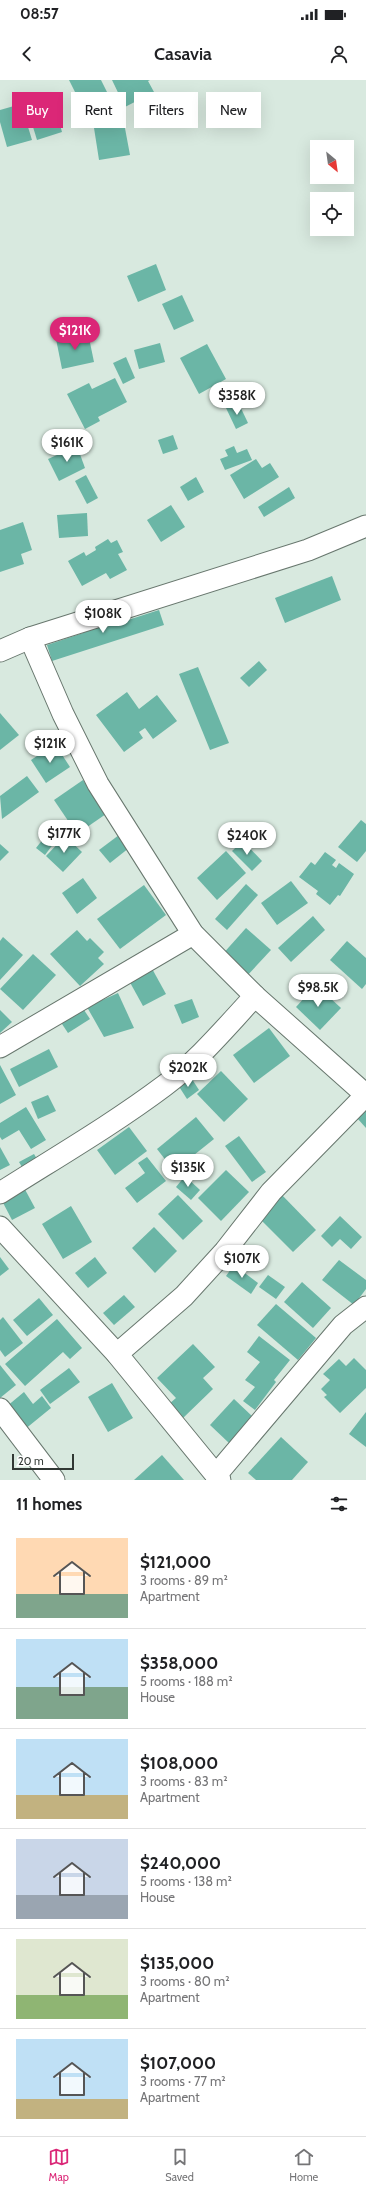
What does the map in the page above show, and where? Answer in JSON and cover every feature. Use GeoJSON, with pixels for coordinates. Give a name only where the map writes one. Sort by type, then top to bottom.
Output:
{"type":"FeatureCollection","features":[{"type":"Feature","properties":{"kind":"street"},"geometry":{"type":"LineString","coordinates":[[0,651],[30,638],[308,550],[366,526]]}},
{"type":"Feature","properties":{"kind":"street"},"geometry":{"type":"LineString","coordinates":[[30,638],[63,714],[98,784],[193,934],[256,996],[366,1095],[271,1192],[225,1251],[184,1296],[117,1354]]}},
{"type":"Feature","properties":{"kind":"street"},"geometry":{"type":"LineString","coordinates":[[0,1047],[193,934]]}},
{"type":"Feature","properties":{"kind":"street"},"geometry":{"type":"LineString","coordinates":[[0,1192],[123,1115],[165,1085],[206,1048],[256,996]]}},
{"type":"Feature","properties":{"kind":"street"},"geometry":{"type":"LineString","coordinates":[[2,1233],[117,1354],[218,1477],[343,1325],[366,1307]]}},
{"type":"Feature","properties":{"kind":"street"},"geometry":{"type":"LineString","coordinates":[[0,1409],[54,1480]]}},
{"type":"Feature","properties":{"kind":"building"},"geometry":{"type":"Polygon","coordinates":[[[69,80],[101,80],[107,92],[75,92],[69,80]]]}},
{"type":"Feature","properties":{"kind":"building"},"geometry":{"type":"Polygon","coordinates":[[[112,80],[150,80],[148,81],[154,92],[134,92],[134,102],[126,106],[126,92],[118,92],[112,80]]]}},
{"type":"Feature","properties":{"kind":"building"},"geometry":{"type":"Polygon","coordinates":[[[12,107],[12,128],[28,128],[32,140],[7,147],[0,122],[0,110],[12,107]]]}},
{"type":"Feature","properties":{"kind":"building"},"geometry":{"type":"Polygon","coordinates":[[[33,128],[61,128],[62,132],[37,140],[33,128]]]}},
{"type":"Feature","properties":{"kind":"building"},"geometry":{"type":"Polygon","coordinates":[[[94,128],[125,128],[130,155],[99,160],[94,128]]]}},
{"type":"Feature","properties":{"kind":"building"},"geometry":{"type":"Polygon","coordinates":[[[156,264],[166,290],[138,302],[127,276],[156,264]]]}},
{"type":"Feature","properties":{"kind":"building"},"geometry":{"type":"Polygon","coordinates":[[[182,295],[194,321],[174,330],[162,304],[182,295]]]}},
{"type":"Feature","properties":{"kind":"building"},"geometry":{"type":"Polygon","coordinates":[[[88,333],[94,362],[62,369],[56,339],[88,333]]]}},
{"type":"Feature","properties":{"kind":"building"},"geometry":{"type":"Polygon","coordinates":[[[160,343],[165,362],[139,369],[134,350],[160,343]]]}},
{"type":"Feature","properties":{"kind":"building"},"geometry":{"type":"Polygon","coordinates":[[[207,344],[226,379],[199,394],[180,358],[207,344]]]}},
{"type":"Feature","properties":{"kind":"building"},"geometry":{"type":"Polygon","coordinates":[[[126,357],[135,378],[123,384],[113,363],[126,357]]]}},
{"type":"Feature","properties":{"kind":"building"},"geometry":{"type":"Polygon","coordinates":[[[115,378],[127,402],[98,417],[100,421],[85,429],[67,394],[89,383],[92,389],[115,378]]]}},
{"type":"Feature","properties":{"kind":"building"},"geometry":{"type":"Polygon","coordinates":[[[238,402],[248,423],[236,429],[226,408],[238,402]]]}},
{"type":"Feature","properties":{"kind":"building"},"geometry":{"type":"Polygon","coordinates":[[[173,435],[178,449],[163,454],[158,440],[173,435]]]}},
{"type":"Feature","properties":{"kind":"building"},"geometry":{"type":"Polygon","coordinates":[[[77,446],[85,468],[59,481],[48,459],[77,446]]]}},
{"type":"Feature","properties":{"kind":"building"},"geometry":{"type":"Polygon","coordinates":[[[234,446],[237,453],[247,449],[252,460],[225,470],[220,459],[228,456],[225,450],[234,446]]]}},
{"type":"Feature","properties":{"kind":"building"},"geometry":{"type":"Polygon","coordinates":[[[256,459],[262,468],[270,463],[279,477],[244,499],[230,475],[256,459]]]}},
{"type":"Feature","properties":{"kind":"building"},"geometry":{"type":"Polygon","coordinates":[[[86,475],[98,498],[87,504],[75,481],[86,475]]]}},
{"type":"Feature","properties":{"kind":"building"},"geometry":{"type":"Polygon","coordinates":[[[196,477],[204,492],[188,501],[180,487],[196,477]]]}},
{"type":"Feature","properties":{"kind":"building"},"geometry":{"type":"Polygon","coordinates":[[[289,487],[295,498],[264,517],[258,507],[289,487]]]}},
{"type":"Feature","properties":{"kind":"building"},"geometry":{"type":"Polygon","coordinates":[[[171,505],[185,527],[161,542],[147,520],[171,505]]]}},
{"type":"Feature","properties":{"kind":"building"},"geometry":{"type":"Polygon","coordinates":[[[87,513],[88,536],[59,538],[57,515],[87,513]]]}},
{"type":"Feature","properties":{"kind":"building"},"geometry":{"type":"Polygon","coordinates":[[[23,522],[32,550],[21,554],[24,564],[0,572],[0,530],[23,522]]]}},
{"type":"Feature","properties":{"kind":"building"},"geometry":{"type":"Polygon","coordinates":[[[108,539],[111,543],[117,540],[123,552],[118,554],[127,570],[110,579],[106,573],[82,586],[68,561],[84,552],[86,556],[96,550],[95,547],[108,539]]]}},
{"type":"Feature","properties":{"kind":"building"},"geometry":{"type":"Polygon","coordinates":[[[332,576],[341,600],[285,623],[275,598],[332,576]]]}},
{"type":"Feature","properties":{"kind":"building"},"geometry":{"type":"Polygon","coordinates":[[[159,610],[164,625],[52,661],[47,645],[83,633],[80,623],[99,617],[103,628],[159,610]]]}},
{"type":"Feature","properties":{"kind":"building"},"geometry":{"type":"Polygon","coordinates":[[[259,661],[267,670],[249,687],[240,678],[259,661]]]}},
{"type":"Feature","properties":{"kind":"building"},"geometry":{"type":"Polygon","coordinates":[[[198,667],[229,743],[210,750],[179,674],[198,667]]]}},
{"type":"Feature","properties":{"kind":"building"},"geometry":{"type":"Polygon","coordinates":[[[127,692],[139,709],[157,695],[177,721],[153,739],[145,728],[139,732],[143,738],[124,752],[96,715],[127,692]]]}},
{"type":"Feature","properties":{"kind":"building"},"geometry":{"type":"Polygon","coordinates":[[[0,713],[19,735],[0,750],[0,713]]]}},
{"type":"Feature","properties":{"kind":"building"},"geometry":{"type":"Polygon","coordinates":[[[42,730],[52,743],[41,751],[32,738],[42,730]]]}},
{"type":"Feature","properties":{"kind":"building"},"geometry":{"type":"Polygon","coordinates":[[[55,744],[70,767],[46,783],[31,760],[55,744]]]}},
{"type":"Feature","properties":{"kind":"building"},"geometry":{"type":"Polygon","coordinates":[[[27,776],[39,792],[2,819],[0,796],[27,776]]]}},
{"type":"Feature","properties":{"kind":"building"},"geometry":{"type":"Polygon","coordinates":[[[83,780],[106,814],[77,834],[54,800],[83,780]]]}},
{"type":"Feature","properties":{"kind":"building"},"geometry":{"type":"Polygon","coordinates":[[[361,820],[366,824],[366,851],[357,862],[338,847],[361,820]]]}},
{"type":"Feature","properties":{"kind":"building"},"geometry":{"type":"Polygon","coordinates":[[[55,824],[63,831],[45,855],[36,848],[55,824]]]}},
{"type":"Feature","properties":{"kind":"building"},"geometry":{"type":"Polygon","coordinates":[[[119,835],[129,848],[110,863],[99,850],[119,835]]]}},
{"type":"Feature","properties":{"kind":"building"},"geometry":{"type":"Polygon","coordinates":[[[65,836],[82,852],[63,872],[46,856],[65,836]]]}},
{"type":"Feature","properties":{"kind":"building"},"geometry":{"type":"Polygon","coordinates":[[[243,841],[262,861],[252,871],[232,851],[243,841]]]}},
{"type":"Feature","properties":{"kind":"building"},"geometry":{"type":"Polygon","coordinates":[[[0,844],[9,852],[0,861],[0,844]]]}},
{"type":"Feature","properties":{"kind":"building"},"geometry":{"type":"Polygon","coordinates":[[[226,851],[246,873],[217,900],[197,878],[226,851]]]}},
{"type":"Feature","properties":{"kind":"building"},"geometry":{"type":"Polygon","coordinates":[[[325,852],[336,860],[332,865],[336,868],[339,863],[354,874],[340,896],[338,895],[330,905],[316,894],[318,891],[299,877],[311,862],[315,865],[325,852]]]}},
{"type":"Feature","properties":{"kind":"building"},"geometry":{"type":"Polygon","coordinates":[[[83,878],[97,898],[77,914],[62,893],[83,878]]]}},
{"type":"Feature","properties":{"kind":"building"},"geometry":{"type":"Polygon","coordinates":[[[291,881],[308,903],[277,925],[261,903],[291,881]]]}},
{"type":"Feature","properties":{"kind":"building"},"geometry":{"type":"Polygon","coordinates":[[[246,884],[258,895],[227,930],[215,919],[246,884]]]}},
{"type":"Feature","properties":{"kind":"building"},"geometry":{"type":"Polygon","coordinates":[[[144,885],[166,915],[120,949],[97,919],[144,885]]]}},
{"type":"Feature","properties":{"kind":"building"},"geometry":{"type":"Polygon","coordinates":[[[313,916],[325,930],[291,962],[278,948],[313,916]]]}},
{"type":"Feature","properties":{"kind":"building"},"geometry":{"type":"Polygon","coordinates":[[[246,928],[271,950],[245,978],[221,956],[246,928]]]}},
{"type":"Feature","properties":{"kind":"building"},"geometry":{"type":"Polygon","coordinates":[[[77,930],[87,941],[90,938],[104,952],[98,958],[104,964],[80,986],[50,954],[77,930]]]}},
{"type":"Feature","properties":{"kind":"building"},"geometry":{"type":"Polygon","coordinates":[[[3,937],[23,955],[0,980],[0,941],[3,937]]]}},
{"type":"Feature","properties":{"kind":"building"},"geometry":{"type":"Polygon","coordinates":[[[347,941],[366,958],[366,984],[362,989],[330,960],[347,941]]]}},
{"type":"Feature","properties":{"kind":"building"},"geometry":{"type":"Polygon","coordinates":[[[33,954],[56,975],[23,1010],[0,989],[33,954]]]}},
{"type":"Feature","properties":{"kind":"building"},"geometry":{"type":"Polygon","coordinates":[[[150,965],[166,994],[143,1006],[127,977],[150,965]]]}},
{"type":"Feature","properties":{"kind":"building"},"geometry":{"type":"Polygon","coordinates":[[[316,985],[341,1008],[320,1030],[296,1007],[316,985]]]}},
{"type":"Feature","properties":{"kind":"building"},"geometry":{"type":"Polygon","coordinates":[[[118,993],[134,1028],[104,1037],[87,1007],[118,993]]]}},
{"type":"Feature","properties":{"kind":"building"},"geometry":{"type":"Polygon","coordinates":[[[192,999],[199,1017],[182,1024],[174,1005],[192,999]]]}},
{"type":"Feature","properties":{"kind":"building"},"geometry":{"type":"Polygon","coordinates":[[[82,1007],[90,1019],[68,1033],[60,1021],[82,1007]]]}},
{"type":"Feature","properties":{"kind":"building"},"geometry":{"type":"Polygon","coordinates":[[[0,1010],[12,1022],[0,1033],[0,1010]]]}},
{"type":"Feature","properties":{"kind":"building"},"geometry":{"type":"Polygon","coordinates":[[[269,1028],[290,1056],[254,1083],[233,1055],[269,1028]]]}},
{"type":"Feature","properties":{"kind":"building"},"geometry":{"type":"Polygon","coordinates":[[[49,1049],[58,1067],[19,1087],[10,1069],[49,1049]]]}},
{"type":"Feature","properties":{"kind":"building"},"geometry":{"type":"Polygon","coordinates":[[[0,1065],[16,1095],[0,1104],[0,1065]]]}},
{"type":"Feature","properties":{"kind":"building"},"geometry":{"type":"Polygon","coordinates":[[[221,1071],[248,1099],[224,1122],[197,1094],[221,1071]]]}},
{"type":"Feature","properties":{"kind":"building"},"geometry":{"type":"Polygon","coordinates":[[[190,1076],[199,1090],[187,1099],[178,1085],[190,1076]]]}},
{"type":"Feature","properties":{"kind":"building"},"geometry":{"type":"Polygon","coordinates":[[[48,1095],[56,1111],[38,1119],[31,1102],[48,1095]]]}},
{"type":"Feature","properties":{"kind":"building"},"geometry":{"type":"Polygon","coordinates":[[[26,1107],[46,1140],[31,1149],[19,1130],[2,1140],[0,1137],[0,1123],[26,1107]]]}},
{"type":"Feature","properties":{"kind":"building"},"geometry":{"type":"Polygon","coordinates":[[[366,1110],[366,1128],[357,1118],[366,1110]]]}},
{"type":"Feature","properties":{"kind":"building"},"geometry":{"type":"Polygon","coordinates":[[[196,1117],[214,1139],[174,1171],[157,1149],[196,1117]]]}},
{"type":"Feature","properties":{"kind":"building"},"geometry":{"type":"Polygon","coordinates":[[[129,1127],[147,1151],[115,1175],[97,1150],[129,1127]]]}},
{"type":"Feature","properties":{"kind":"building"},"geometry":{"type":"Polygon","coordinates":[[[239,1136],[266,1172],[252,1182],[225,1146],[239,1136]]]}},
{"type":"Feature","properties":{"kind":"building"},"geometry":{"type":"Polygon","coordinates":[[[0,1147],[10,1165],[0,1170],[0,1147]]]}},
{"type":"Feature","properties":{"kind":"building"},"geometry":{"type":"Polygon","coordinates":[[[34,1154],[40,1164],[25,1172],[19,1162],[34,1154]]]}},
{"type":"Feature","properties":{"kind":"building"},"geometry":{"type":"Polygon","coordinates":[[[147,1157],[166,1181],[137,1203],[125,1188],[145,1173],[138,1163],[147,1157]]]}},
{"type":"Feature","properties":{"kind":"building"},"geometry":{"type":"Polygon","coordinates":[[[226,1170],[249,1192],[221,1221],[198,1198],[226,1170]]]}},
{"type":"Feature","properties":{"kind":"building"},"geometry":{"type":"Polygon","coordinates":[[[185,1176],[200,1190],[191,1200],[176,1187],[185,1176]]]}},
{"type":"Feature","properties":{"kind":"building"},"geometry":{"type":"Polygon","coordinates":[[[22,1184],[35,1208],[12,1220],[0,1197],[22,1184]]]}},
{"type":"Feature","properties":{"kind":"building"},"geometry":{"type":"Polygon","coordinates":[[[280,1193],[316,1230],[293,1252],[257,1216],[280,1193]]]}},
{"type":"Feature","properties":{"kind":"building"},"geometry":{"type":"Polygon","coordinates":[[[178,1195],[203,1221],[183,1240],[158,1214],[178,1195]]]}},
{"type":"Feature","properties":{"kind":"building"},"geometry":{"type":"Polygon","coordinates":[[[71,1206],[92,1242],[63,1259],[42,1224],[71,1206]]]}},
{"type":"Feature","properties":{"kind":"building"},"geometry":{"type":"Polygon","coordinates":[[[340,1216],[362,1237],[351,1249],[340,1239],[332,1247],[321,1236],[340,1216]]]}},
{"type":"Feature","properties":{"kind":"building"},"geometry":{"type":"Polygon","coordinates":[[[154,1227],[177,1251],[155,1273],[132,1248],[154,1227]]]}},
{"type":"Feature","properties":{"kind":"building"},"geometry":{"type":"Polygon","coordinates":[[[0,1257],[9,1269],[0,1276],[0,1257]]]}},
{"type":"Feature","properties":{"kind":"building"},"geometry":{"type":"Polygon","coordinates":[[[95,1257],[107,1273],[88,1288],[75,1273],[95,1257]]]}},
{"type":"Feature","properties":{"kind":"building"},"geometry":{"type":"Polygon","coordinates":[[[339,1260],[366,1280],[366,1289],[354,1305],[322,1280],[339,1260]]]}},
{"type":"Feature","properties":{"kind":"building"},"geometry":{"type":"Polygon","coordinates":[[[234,1265],[258,1283],[251,1294],[226,1276],[234,1265]]]}},
{"type":"Feature","properties":{"kind":"building"},"geometry":{"type":"Polygon","coordinates":[[[268,1275],[285,1287],[276,1299],[259,1287],[268,1275]]]}},
{"type":"Feature","properties":{"kind":"building"},"geometry":{"type":"Polygon","coordinates":[[[302,1282],[331,1308],[313,1328],[284,1302],[302,1282]]]}},
{"type":"Feature","properties":{"kind":"building"},"geometry":{"type":"Polygon","coordinates":[[[124,1295],[135,1307],[114,1325],[103,1313],[124,1295]]]}},
{"type":"Feature","properties":{"kind":"building"},"geometry":{"type":"Polygon","coordinates":[[[39,1298],[53,1315],[27,1336],[13,1320],[39,1298]]]}},
{"type":"Feature","properties":{"kind":"building"},"geometry":{"type":"Polygon","coordinates":[[[276,1304],[316,1338],[298,1360],[257,1325],[276,1304]]]}},
{"type":"Feature","properties":{"kind":"building"},"geometry":{"type":"Polygon","coordinates":[[[3,1317],[23,1343],[5,1357],[0,1350],[0,1320],[3,1317]]]}},
{"type":"Feature","properties":{"kind":"building"},"geometry":{"type":"Polygon","coordinates":[[[57,1319],[82,1348],[70,1359],[63,1352],[25,1386],[5,1364],[57,1319]]]}},
{"type":"Feature","properties":{"kind":"building"},"geometry":{"type":"Polygon","coordinates":[[[259,1336],[290,1360],[274,1380],[276,1382],[255,1410],[243,1401],[255,1387],[245,1380],[260,1362],[247,1352],[259,1336]]]}},
{"type":"Feature","properties":{"kind":"building"},"geometry":{"type":"Polygon","coordinates":[[[193,1344],[215,1367],[203,1378],[213,1389],[183,1418],[169,1404],[176,1398],[157,1378],[193,1344]]]}},
{"type":"Feature","properties":{"kind":"building"},"geometry":{"type":"Polygon","coordinates":[[[354,1358],[366,1370],[366,1388],[340,1413],[324,1397],[327,1395],[321,1389],[330,1380],[323,1374],[339,1359],[346,1366],[354,1358]]]}},
{"type":"Feature","properties":{"kind":"building"},"geometry":{"type":"Polygon","coordinates":[[[0,1365],[16,1385],[0,1398],[0,1365]]]}},
{"type":"Feature","properties":{"kind":"building"},"geometry":{"type":"Polygon","coordinates":[[[69,1368],[80,1382],[50,1404],[40,1390],[69,1368]]]}},
{"type":"Feature","properties":{"kind":"building"},"geometry":{"type":"Polygon","coordinates":[[[112,1383],[133,1418],[108,1432],[88,1397],[112,1383]]]}},
{"type":"Feature","properties":{"kind":"building"},"geometry":{"type":"Polygon","coordinates":[[[24,1392],[33,1404],[42,1396],[51,1408],[24,1430],[6,1407],[24,1392]]]}},
{"type":"Feature","properties":{"kind":"building"},"geometry":{"type":"Polygon","coordinates":[[[234,1399],[253,1417],[229,1443],[210,1425],[234,1399]]]}},
{"type":"Feature","properties":{"kind":"building"},"geometry":{"type":"Polygon","coordinates":[[[366,1412],[366,1447],[349,1434],[366,1412]]]}},
{"type":"Feature","properties":{"kind":"building"},"geometry":{"type":"Polygon","coordinates":[[[281,1437],[308,1462],[292,1480],[256,1480],[248,1473],[281,1437]]]}},
{"type":"Feature","properties":{"kind":"building"},"geometry":{"type":"Polygon","coordinates":[[[162,1455],[184,1480],[134,1480],[162,1455]]]}}]}
